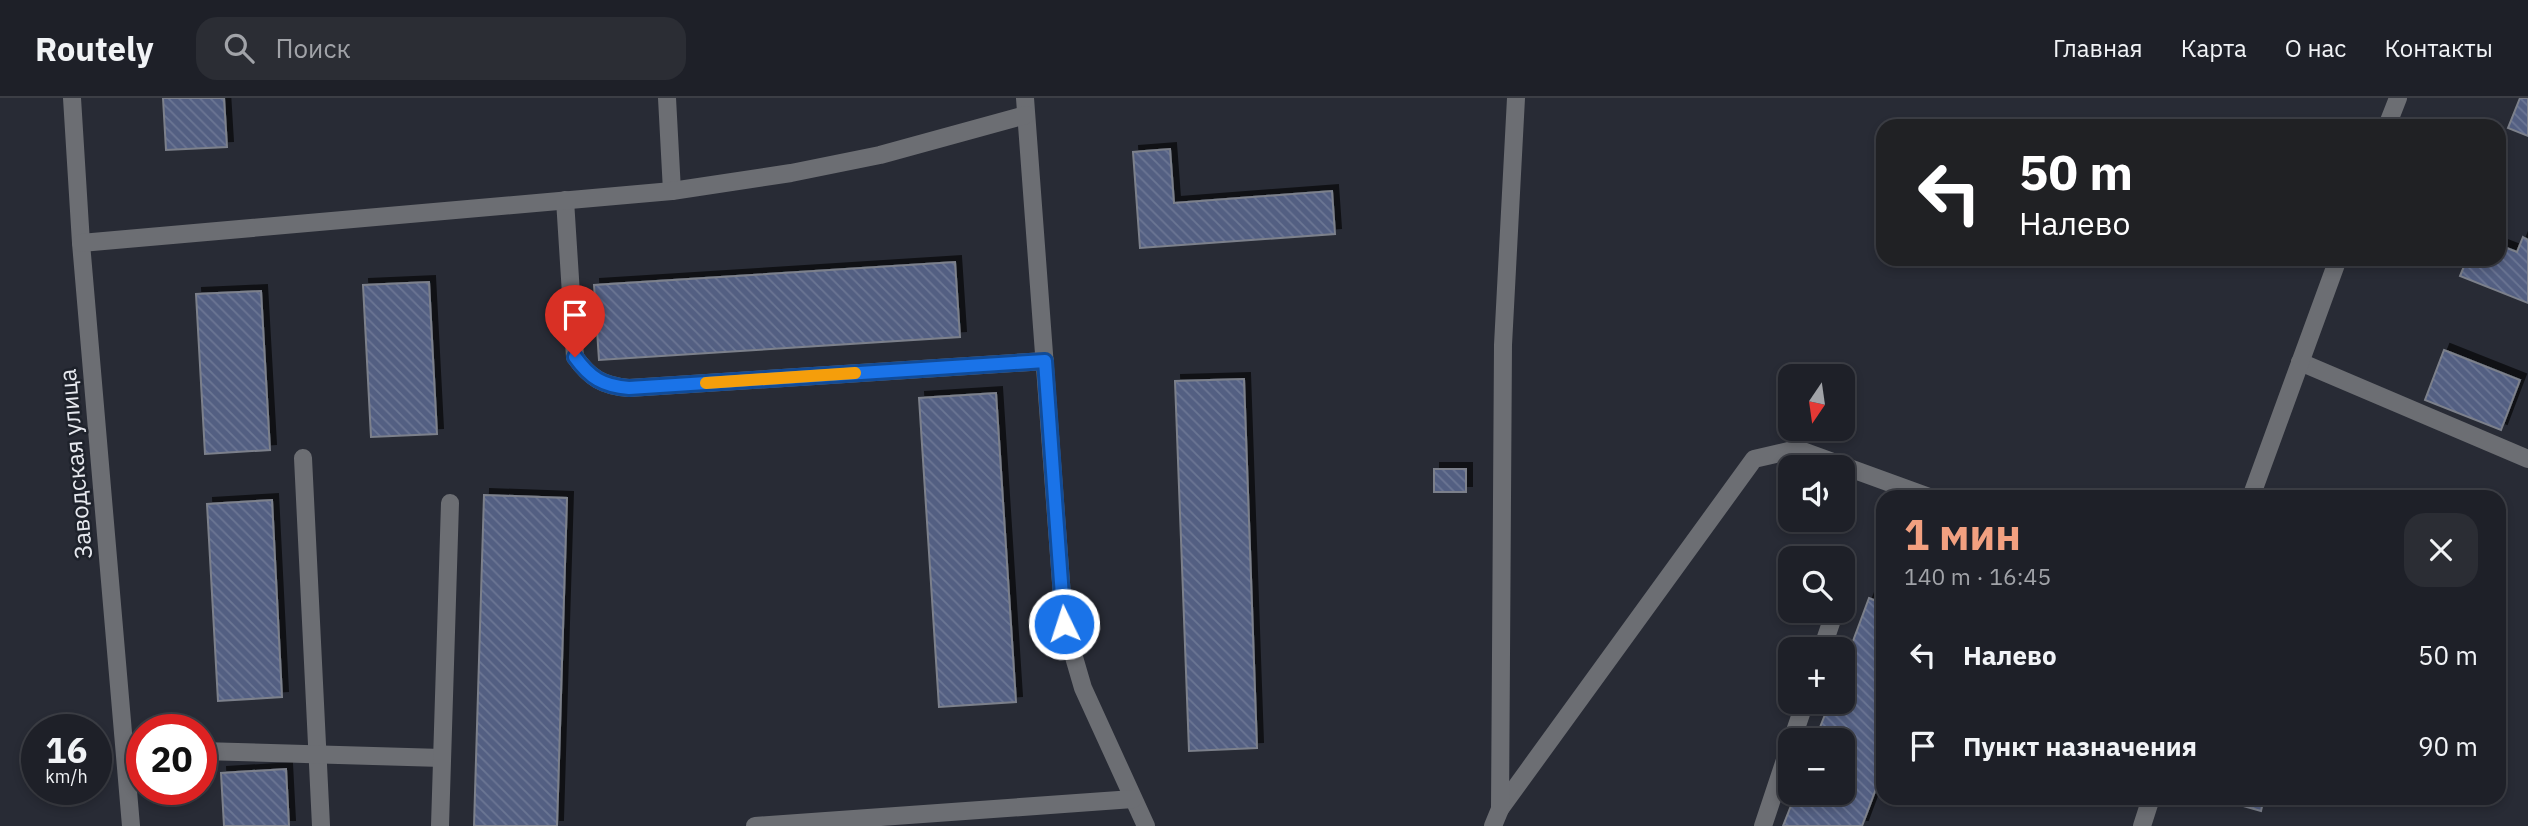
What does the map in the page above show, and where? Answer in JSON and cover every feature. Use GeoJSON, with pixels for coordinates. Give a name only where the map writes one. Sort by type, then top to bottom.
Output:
{"type":"FeatureCollection","features":[{"type":"Feature","properties":{"kind":"street","name":"Заводская улица"},"geometry":{"type":"LineString","coordinates":[[72,98],[81,243],[129,714]]}},
{"type":"Feature","properties":{"kind":"street"},"geometry":{"type":"LineString","coordinates":[[667,98],[672,191]]}},
{"type":"Feature","properties":{"kind":"street"},"geometry":{"type":"LineString","coordinates":[[1500,809],[1503,345],[1516,98]]}},
{"type":"Feature","properties":{"kind":"street"},"geometry":{"type":"LineString","coordinates":[[2390,119],[2398,98]]}},
{"type":"Feature","properties":{"kind":"street"},"geometry":{"type":"LineString","coordinates":[[81,243],[672,191],[791,173],[880,155],[1026,106],[1064,624],[1083,688],[1146,826]]}},
{"type":"Feature","properties":{"kind":"street"},"geometry":{"type":"LineString","coordinates":[[565,200],[575,357],[597,381],[612,387],[1045,361]]}},
{"type":"Feature","properties":{"kind":"street"},"geometry":{"type":"LineString","coordinates":[[2254,490],[2335,266]]}},
{"type":"Feature","properties":{"kind":"street"},"geometry":{"type":"LineString","coordinates":[[2300,362],[2528,459]]}},
{"type":"Feature","properties":{"kind":"street"},"geometry":{"type":"LineString","coordinates":[[1493,826],[1500,809],[1754,459],[1797,449],[1910,490]]}},
{"type":"Feature","properties":{"kind":"street"},"geometry":{"type":"LineString","coordinates":[[303,458],[321,826]]}},
{"type":"Feature","properties":{"kind":"street"},"geometry":{"type":"LineString","coordinates":[[440,826],[450,503]]}},
{"type":"Feature","properties":{"kind":"street"},"geometry":{"type":"LineString","coordinates":[[217,751],[442,758]]}},
{"type":"Feature","properties":{"kind":"street"},"geometry":{"type":"LineString","coordinates":[[1763,826],[1778,782]]}},
{"type":"Feature","properties":{"kind":"street"},"geometry":{"type":"LineString","coordinates":[[755,826],[1133,799]]}},
{"type":"Feature","properties":{"kind":"street","name":"Заводская улица"},"geometry":{"type":"LineString","coordinates":[[131,826],[132,805]]}},
{"type":"Feature","properties":{"kind":"street"},"geometry":{"type":"LineString","coordinates":[[2143,826],[2149,805]]}},
{"type":"Feature","properties":{"kind":"building"},"geometry":{"type":"Polygon","coordinates":[[[163,98],[224,98],[227,147],[166,150],[163,98]]]}},
{"type":"Feature","properties":{"kind":"building"},"geometry":{"type":"Polygon","coordinates":[[[2520,98],[2528,98],[2528,136],[2508,128],[2520,98]]]}},
{"type":"Feature","properties":{"kind":"building"},"geometry":{"type":"Polygon","coordinates":[[[1170,149],[1174,203],[1332,191],[1335,234],[1140,248],[1133,152],[1170,149]]]}},
{"type":"Feature","properties":{"kind":"building"},"geometry":{"type":"Polygon","coordinates":[[[2523,237],[2528,240],[2528,303],[2460,276],[2464,266],[2506,266],[2506,248],[2517,252],[2523,237]]]}},
{"type":"Feature","properties":{"kind":"building"},"geometry":{"type":"Polygon","coordinates":[[[955,262],[960,337],[599,360],[594,285],[955,262]]]}},
{"type":"Feature","properties":{"kind":"building"},"geometry":{"type":"Polygon","coordinates":[[[429,282],[437,434],[371,437],[363,285],[429,282]]]}},
{"type":"Feature","properties":{"kind":"building"},"geometry":{"type":"Polygon","coordinates":[[[261,291],[270,450],[205,454],[196,294],[261,291]]]}},
{"type":"Feature","properties":{"kind":"building"},"geometry":{"type":"Polygon","coordinates":[[[2444,350],[2520,380],[2501,430],[2425,400],[2444,350]]]}},
{"type":"Feature","properties":{"kind":"building"},"geometry":{"type":"Polygon","coordinates":[[[1244,379],[1257,748],[1189,751],[1175,381],[1244,379]]]}},
{"type":"Feature","properties":{"kind":"building"},"geometry":{"type":"Polygon","coordinates":[[[996,393],[1016,702],[939,707],[919,398],[996,393]]]}},
{"type":"Feature","properties":{"kind":"building"},"geometry":{"type":"Polygon","coordinates":[[[1434,469],[1466,469],[1466,492],[1434,492],[1434,469]]]}},
{"type":"Feature","properties":{"kind":"building"},"geometry":{"type":"Polygon","coordinates":[[[484,495],[567,498],[557,826],[474,826],[484,495]]]}},
{"type":"Feature","properties":{"kind":"building"},"geometry":{"type":"Polygon","coordinates":[[[272,500],[282,697],[218,701],[207,504],[272,500]]]}},
{"type":"Feature","properties":{"kind":"building"},"geometry":{"type":"Polygon","coordinates":[[[1869,598],[1876,601],[1876,789],[1862,826],[1783,826],[1791,805],[1855,805],[1855,728],[1820,728],[1825,714],[1855,714],[1855,637],[1869,598]]]}},
{"type":"Feature","properties":{"kind":"building"},"geometry":{"type":"Polygon","coordinates":[[[286,769],[289,826],[224,826],[221,773],[286,769]]]}},
{"type":"Feature","properties":{"kind":"building"},"geometry":{"type":"Polygon","coordinates":[[[2240,805],[2262,805],[2261,811],[2240,805]]]}},
{"type":"Feature","properties":{"kind":"slow traffic"},"geometry":{"type":"LineString","coordinates":[[706,383],[855,373]]}},
{"type":"Feature","properties":{"kind":"route"},"geometry":{"type":"LineString","coordinates":[[575,357],[597,381],[612,387],[629,388],[1045,361],[1064,624]]}}]}
